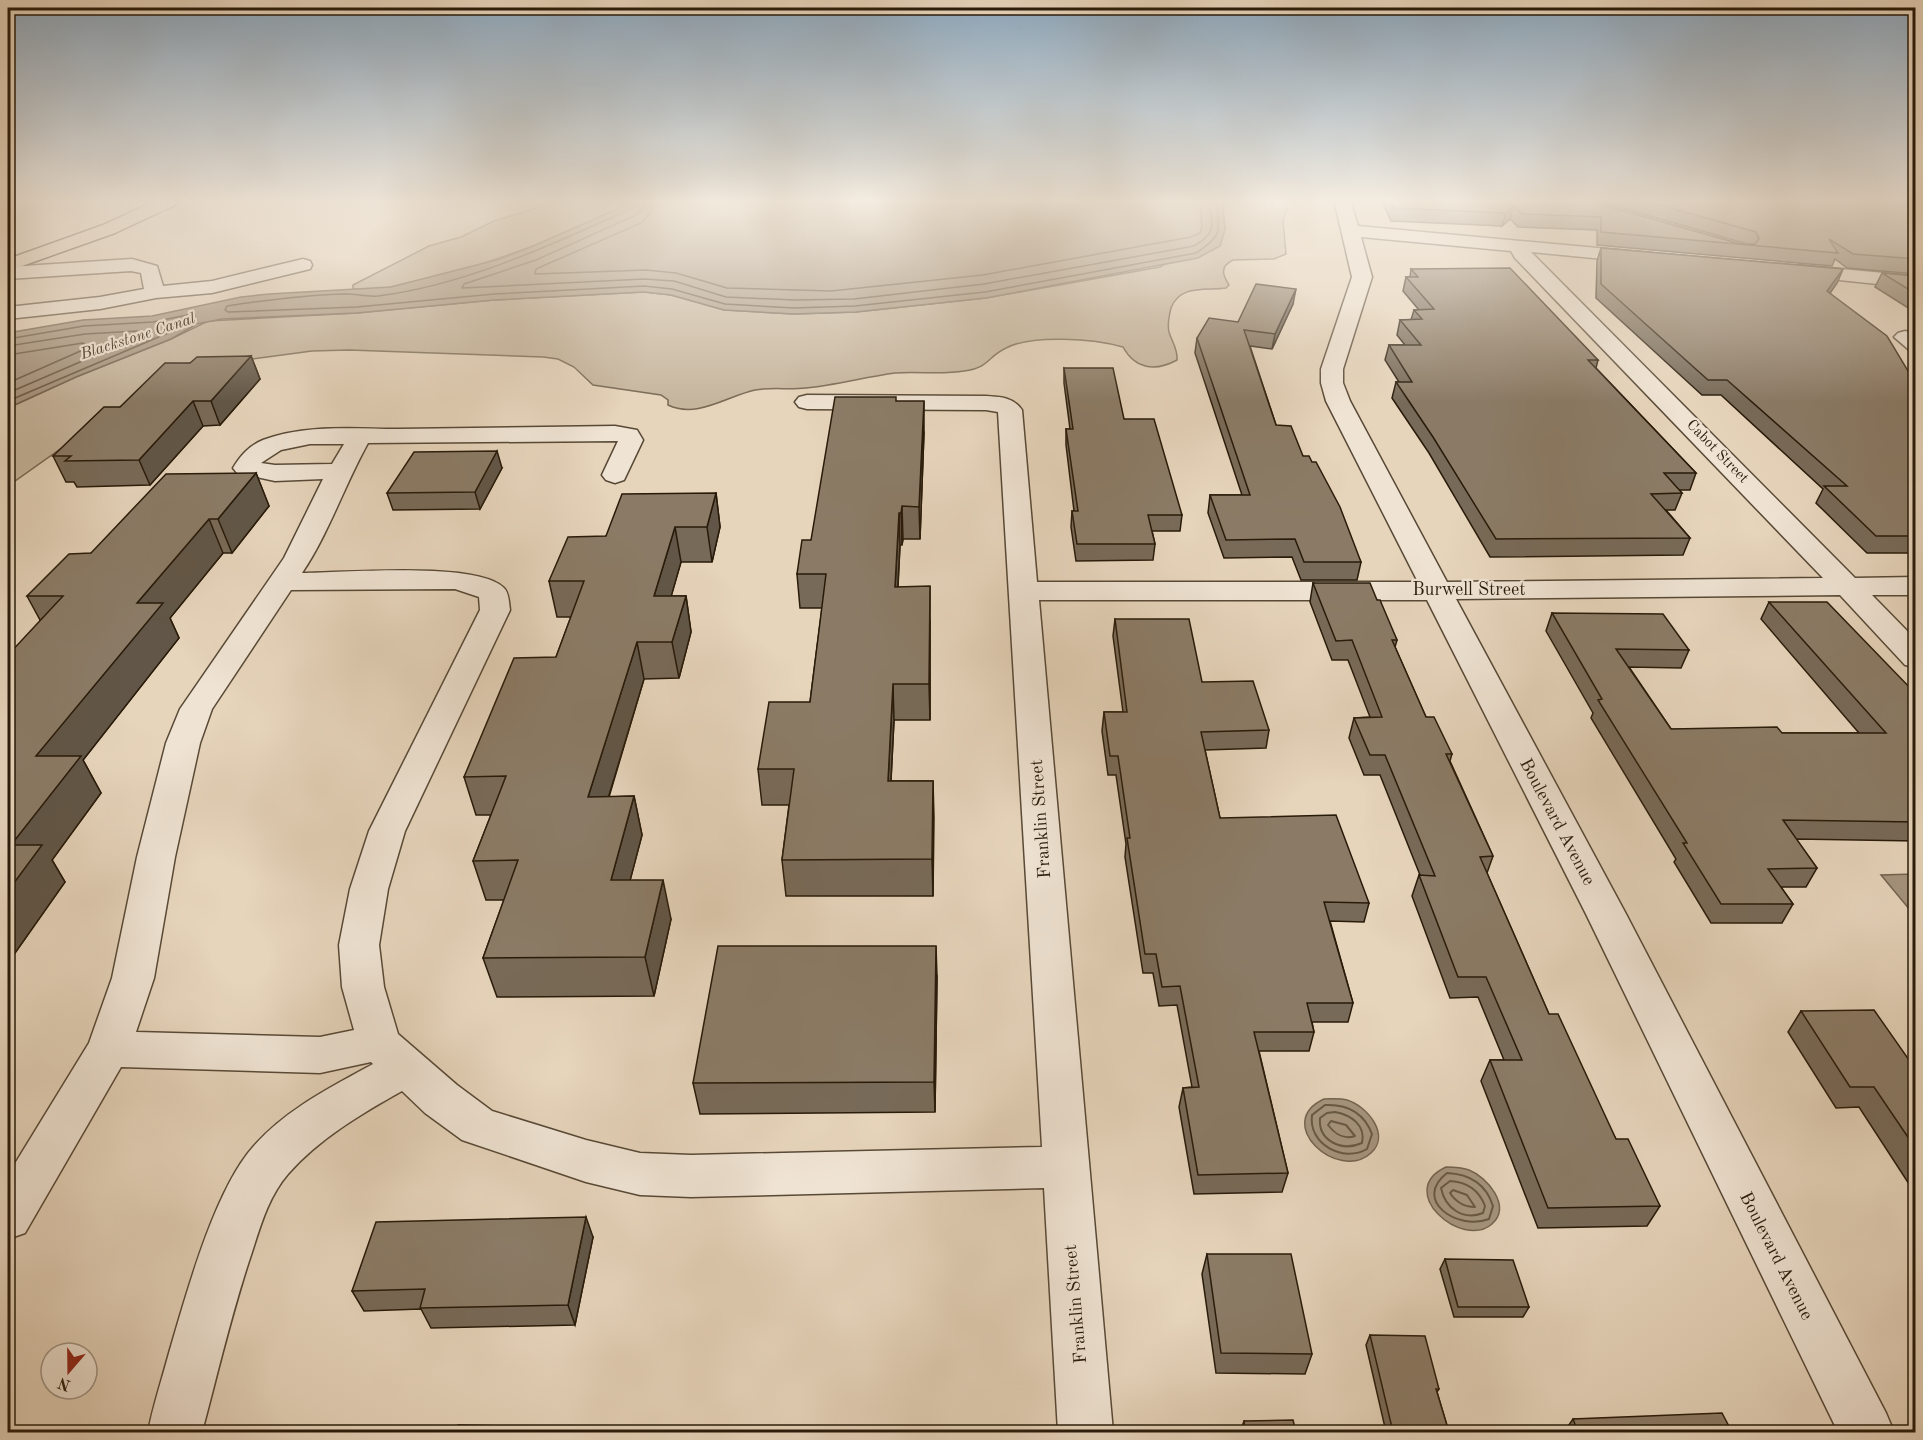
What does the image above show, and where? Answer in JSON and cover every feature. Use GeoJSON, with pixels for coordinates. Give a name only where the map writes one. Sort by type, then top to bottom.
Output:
{"type":"FeatureCollection","features":[{"type":"Feature","properties":{"kind":"street"},"geometry":{"type":"LineString","coordinates":[[8,273],[98,267]]}},
{"type":"Feature","properties":{"kind":"street"},"geometry":{"type":"LineString","coordinates":[[140,267],[150,270],[155,292]]}},
{"type":"Feature","properties":{"kind":"street"},"geometry":{"type":"LineString","coordinates":[[8,313],[140,297],[155,292],[181,292],[224,286],[295,267]]}},
{"type":"Feature","properties":{"kind":"street","name":"Boulevard Avenue"},"geometry":{"type":"LineString","coordinates":[[1359,267],[1362,277],[1334,356],[1332,383],[1348,424],[1606,914],[1804,1311],[1867,1432]]}},
{"type":"Feature","properties":{"kind":"street","name":"Cabot Street"},"geometry":{"type":"LineString","coordinates":[[1535,267],[1679,412],[1916,658]]}},
{"type":"Feature","properties":{"kind":"street"},"geometry":{"type":"LineString","coordinates":[[1777,269],[1916,282]]}},
{"type":"Feature","properties":{"kind":"street","name":"Franklin Street"},"geometry":{"type":"LineString","coordinates":[[807,402],[986,403],[1002,405],[1010,410],[1086,1432]]}},
{"type":"Feature","properties":{"kind":"street"},"geometry":{"type":"LineString","coordinates":[[340,471],[275,473],[246,468],[250,460],[264,448],[282,441],[310,437],[615,433],[628,435],[631,440],[615,475]]}},
{"type":"Feature","properties":{"kind":"street"},"geometry":{"type":"LineString","coordinates":[[8,1217],[109,1049],[133,978],[156,857],[183,742],[196,708],[298,558],[340,471],[361,435]]}},
{"type":"Feature","properties":{"kind":"street"},"geometry":{"type":"LineString","coordinates":[[280,582],[455,580],[476,585],[493,593],[495,610],[387,831],[369,889],[359,945],[363,987],[393,1056],[441,1099],[477,1125],[586,1161],[640,1174],[692,1176],[1065,1167]]}},
{"type":"Feature","properties":{"kind":"street","name":"Burwell Street"},"geometry":{"type":"LineString","coordinates":[[1023,591],[1435,591],[1916,586]]}},
{"type":"Feature","properties":{"kind":"street"},"geometry":{"type":"LineString","coordinates":[[109,1049],[393,1056]]}},
{"type":"Feature","properties":{"kind":"street"},"geometry":{"type":"LineString","coordinates":[[175,1432],[207,1308],[246,1197],[270,1161],[298,1134],[348,1099],[393,1056]]}},
{"type":"Feature","properties":{"kind":"shaded area"},"geometry":{"type":"Polygon","coordinates":[[[388,267],[472,267],[375,290],[353,289],[353,285],[388,267]]]}},
{"type":"Feature","properties":{"kind":"shaded area"},"geometry":{"type":"Polygon","coordinates":[[[1159,267],[1225,267],[1224,275],[1229,285],[1226,288],[1194,290],[1175,300],[1168,323],[1177,352],[1177,360],[1161,366],[1140,364],[1133,360],[1123,347],[1111,344],[1047,339],[1006,348],[972,370],[947,373],[895,373],[817,387],[761,389],[712,405],[690,409],[679,409],[668,405],[668,400],[661,395],[593,385],[574,367],[558,359],[543,357],[349,350],[312,351],[238,361],[66,445],[8,486],[8,408],[208,321],[357,313],[494,300],[644,292],[671,295],[724,310],[794,314],[856,312],[986,298],[1159,267]]]}},
{"type":"Feature","properties":{"kind":"water","name":"Blackstone Canal"},"geometry":{"type":"Polygon","coordinates":[[[468,267],[1149,267],[986,298],[856,312],[794,314],[724,310],[671,295],[644,292],[494,300],[357,313],[222,319],[197,324],[171,339],[76,377],[8,408],[8,333],[83,320],[152,316],[241,297],[391,287],[468,267]]]}},
{"type":"Feature","properties":{"kind":"water"},"geometry":{"type":"Polygon","coordinates":[[[1915,874],[1915,910],[1910,910],[1881,875],[1915,874]]]}},
{"type":"Feature","properties":{"kind":"water"},"geometry":{"type":"Polygon","coordinates":[[[1324,1099],[1347,1100],[1355,1103],[1369,1115],[1374,1122],[1378,1138],[1377,1146],[1371,1153],[1357,1160],[1342,1161],[1316,1146],[1307,1135],[1305,1122],[1310,1109],[1324,1099]]]}},
{"type":"Feature","properties":{"kind":"water"},"geometry":{"type":"Polygon","coordinates":[[[1446,1167],[1469,1170],[1489,1185],[1495,1193],[1499,1209],[1492,1224],[1479,1230],[1465,1229],[1451,1224],[1438,1214],[1430,1202],[1427,1190],[1432,1177],[1446,1167]]]}},
{"type":"Feature","properties":{"kind":"building"},"geometry":{"type":"Polygon","coordinates":[[[1601,267],[1843,269],[1827,291],[1887,336],[1908,371],[1916,370],[1916,536],[1876,536],[1824,486],[1847,486],[1727,380],[1708,380],[1601,284],[1601,267]]]}},
{"type":"Feature","properties":{"kind":"building"},"geometry":{"type":"Polygon","coordinates":[[[1510,268],[1598,360],[1588,360],[1696,473],[1664,473],[1682,493],[1651,494],[1690,538],[1496,539],[1396,382],[1412,382],[1389,345],[1421,345],[1400,320],[1422,319],[1414,310],[1434,309],[1406,277],[1418,277],[1411,269],[1510,268]]]}},
{"type":"Feature","properties":{"kind":"building"},"geometry":{"type":"Polygon","coordinates":[[[1882,273],[1916,276],[1916,294],[1882,273]]]}},
{"type":"Feature","properties":{"kind":"building"},"geometry":{"type":"Polygon","coordinates":[[[1256,284],[1296,289],[1275,334],[1244,330],[1276,425],[1291,426],[1303,456],[1309,456],[1312,462],[1316,462],[1340,507],[1361,562],[1304,562],[1295,539],[1226,540],[1210,495],[1250,495],[1197,338],[1209,318],[1238,322],[1256,284]]]}},
{"type":"Feature","properties":{"kind":"building"},"geometry":{"type":"Polygon","coordinates":[[[251,356],[211,401],[193,401],[139,460],[65,461],[71,456],[53,456],[104,407],[120,407],[165,363],[190,363],[197,357],[251,356]]]}},
{"type":"Feature","properties":{"kind":"building"},"geometry":{"type":"Polygon","coordinates":[[[1064,368],[1113,368],[1124,419],[1154,419],[1182,515],[1148,515],[1155,544],[1077,544],[1072,511],[1078,511],[1066,429],[1073,429],[1064,368]]]}},
{"type":"Feature","properties":{"kind":"building"},"geometry":{"type":"Polygon","coordinates":[[[835,397],[896,397],[896,401],[924,401],[919,507],[902,506],[901,513],[899,513],[895,587],[930,586],[929,684],[893,684],[888,781],[933,781],[932,859],[782,860],[794,769],[758,769],[769,702],[810,702],[826,574],[797,574],[802,540],[811,540],[835,397]]]}},
{"type":"Feature","properties":{"kind":"building"},"geometry":{"type":"Polygon","coordinates":[[[497,451],[475,492],[387,493],[414,452],[497,451]]]}},
{"type":"Feature","properties":{"kind":"building"},"geometry":{"type":"Polygon","coordinates":[[[256,473],[218,519],[209,519],[137,603],[163,603],[36,756],[81,756],[11,845],[42,845],[8,891],[8,655],[63,596],[27,596],[69,554],[91,553],[166,474],[256,473]]]}},
{"type":"Feature","properties":{"kind":"building"},"geometry":{"type":"Polygon","coordinates":[[[716,493],[707,527],[675,527],[654,596],[686,596],[672,642],[637,642],[588,797],[634,796],[611,880],[663,880],[645,957],[483,958],[518,860],[473,861],[506,776],[464,777],[514,658],[556,657],[584,581],[549,581],[568,537],[606,536],[622,494],[716,493]]]}},
{"type":"Feature","properties":{"kind":"building"},"geometry":{"type":"Polygon","coordinates":[[[1313,583],[1370,583],[1377,600],[1380,600],[1397,640],[1392,640],[1426,717],[1434,717],[1452,754],[1446,754],[1493,856],[1480,857],[1549,1014],[1558,1014],[1616,1139],[1628,1139],[1660,1206],[1548,1208],[1490,1060],[1522,1060],[1486,977],[1458,977],[1419,875],[1435,876],[1385,755],[1370,755],[1354,718],[1382,717],[1352,640],[1336,641],[1313,583]]]}},
{"type":"Feature","properties":{"kind":"building"},"geometry":{"type":"Polygon","coordinates":[[[1769,602],[1827,602],[1916,694],[1916,822],[1783,820],[1817,868],[1768,869],[1793,904],[1721,904],[1683,843],[1687,843],[1598,700],[1602,699],[1552,613],[1663,614],[1689,650],[1616,649],[1671,729],[1777,727],[1782,733],[1886,733],[1769,602]]]}},
{"type":"Feature","properties":{"kind":"building"},"geometry":{"type":"Polygon","coordinates":[[[1115,619],[1189,619],[1202,682],[1253,681],[1269,730],[1201,732],[1220,818],[1336,815],[1369,903],[1324,902],[1353,1003],[1307,1003],[1314,1032],[1254,1032],[1288,1173],[1198,1175],[1183,1088],[1199,1087],[1180,986],[1162,987],[1156,954],[1145,954],[1127,838],[1130,838],[1118,756],[1110,756],[1104,712],[1127,712],[1115,619]]]}},
{"type":"Feature","properties":{"kind":"building"},"geometry":{"type":"Polygon","coordinates":[[[718,946],[936,946],[934,1082],[693,1083],[718,946]]]}},
{"type":"Feature","properties":{"kind":"building"},"geometry":{"type":"Polygon","coordinates":[[[1874,1010],[1916,1070],[1916,1149],[1874,1087],[1850,1087],[1801,1011],[1874,1010]]]}},
{"type":"Feature","properties":{"kind":"building"},"geometry":{"type":"Polygon","coordinates":[[[586,1217],[568,1305],[420,1308],[425,1289],[352,1291],[376,1222],[586,1217]]]}},
{"type":"Feature","properties":{"kind":"building"},"geometry":{"type":"Polygon","coordinates":[[[1207,1254],[1291,1254],[1312,1354],[1221,1353],[1207,1254]]]}},
{"type":"Feature","properties":{"kind":"building"},"geometry":{"type":"Polygon","coordinates":[[[1445,1259],[1513,1260],[1529,1307],[1458,1307],[1445,1259]]]}},
{"type":"Feature","properties":{"kind":"building"},"geometry":{"type":"Polygon","coordinates":[[[1370,1335],[1425,1336],[1439,1389],[1436,1389],[1449,1432],[1393,1432],[1370,1335]]]}},
{"type":"Feature","properties":{"kind":"building"},"geometry":{"type":"Polygon","coordinates":[[[1722,1413],[1732,1432],[1578,1432],[1573,1419],[1722,1413]]]}},
{"type":"Feature","properties":{"kind":"building"},"geometry":{"type":"Polygon","coordinates":[[[1293,1420],[1296,1432],[1245,1432],[1244,1421],[1293,1420]]]}},
{"type":"Feature","properties":{"kind":"building"},"geometry":{"type":"Polygon","coordinates":[[[458,1425],[768,1431],[768,1432],[456,1432],[458,1425]]]}}]}
